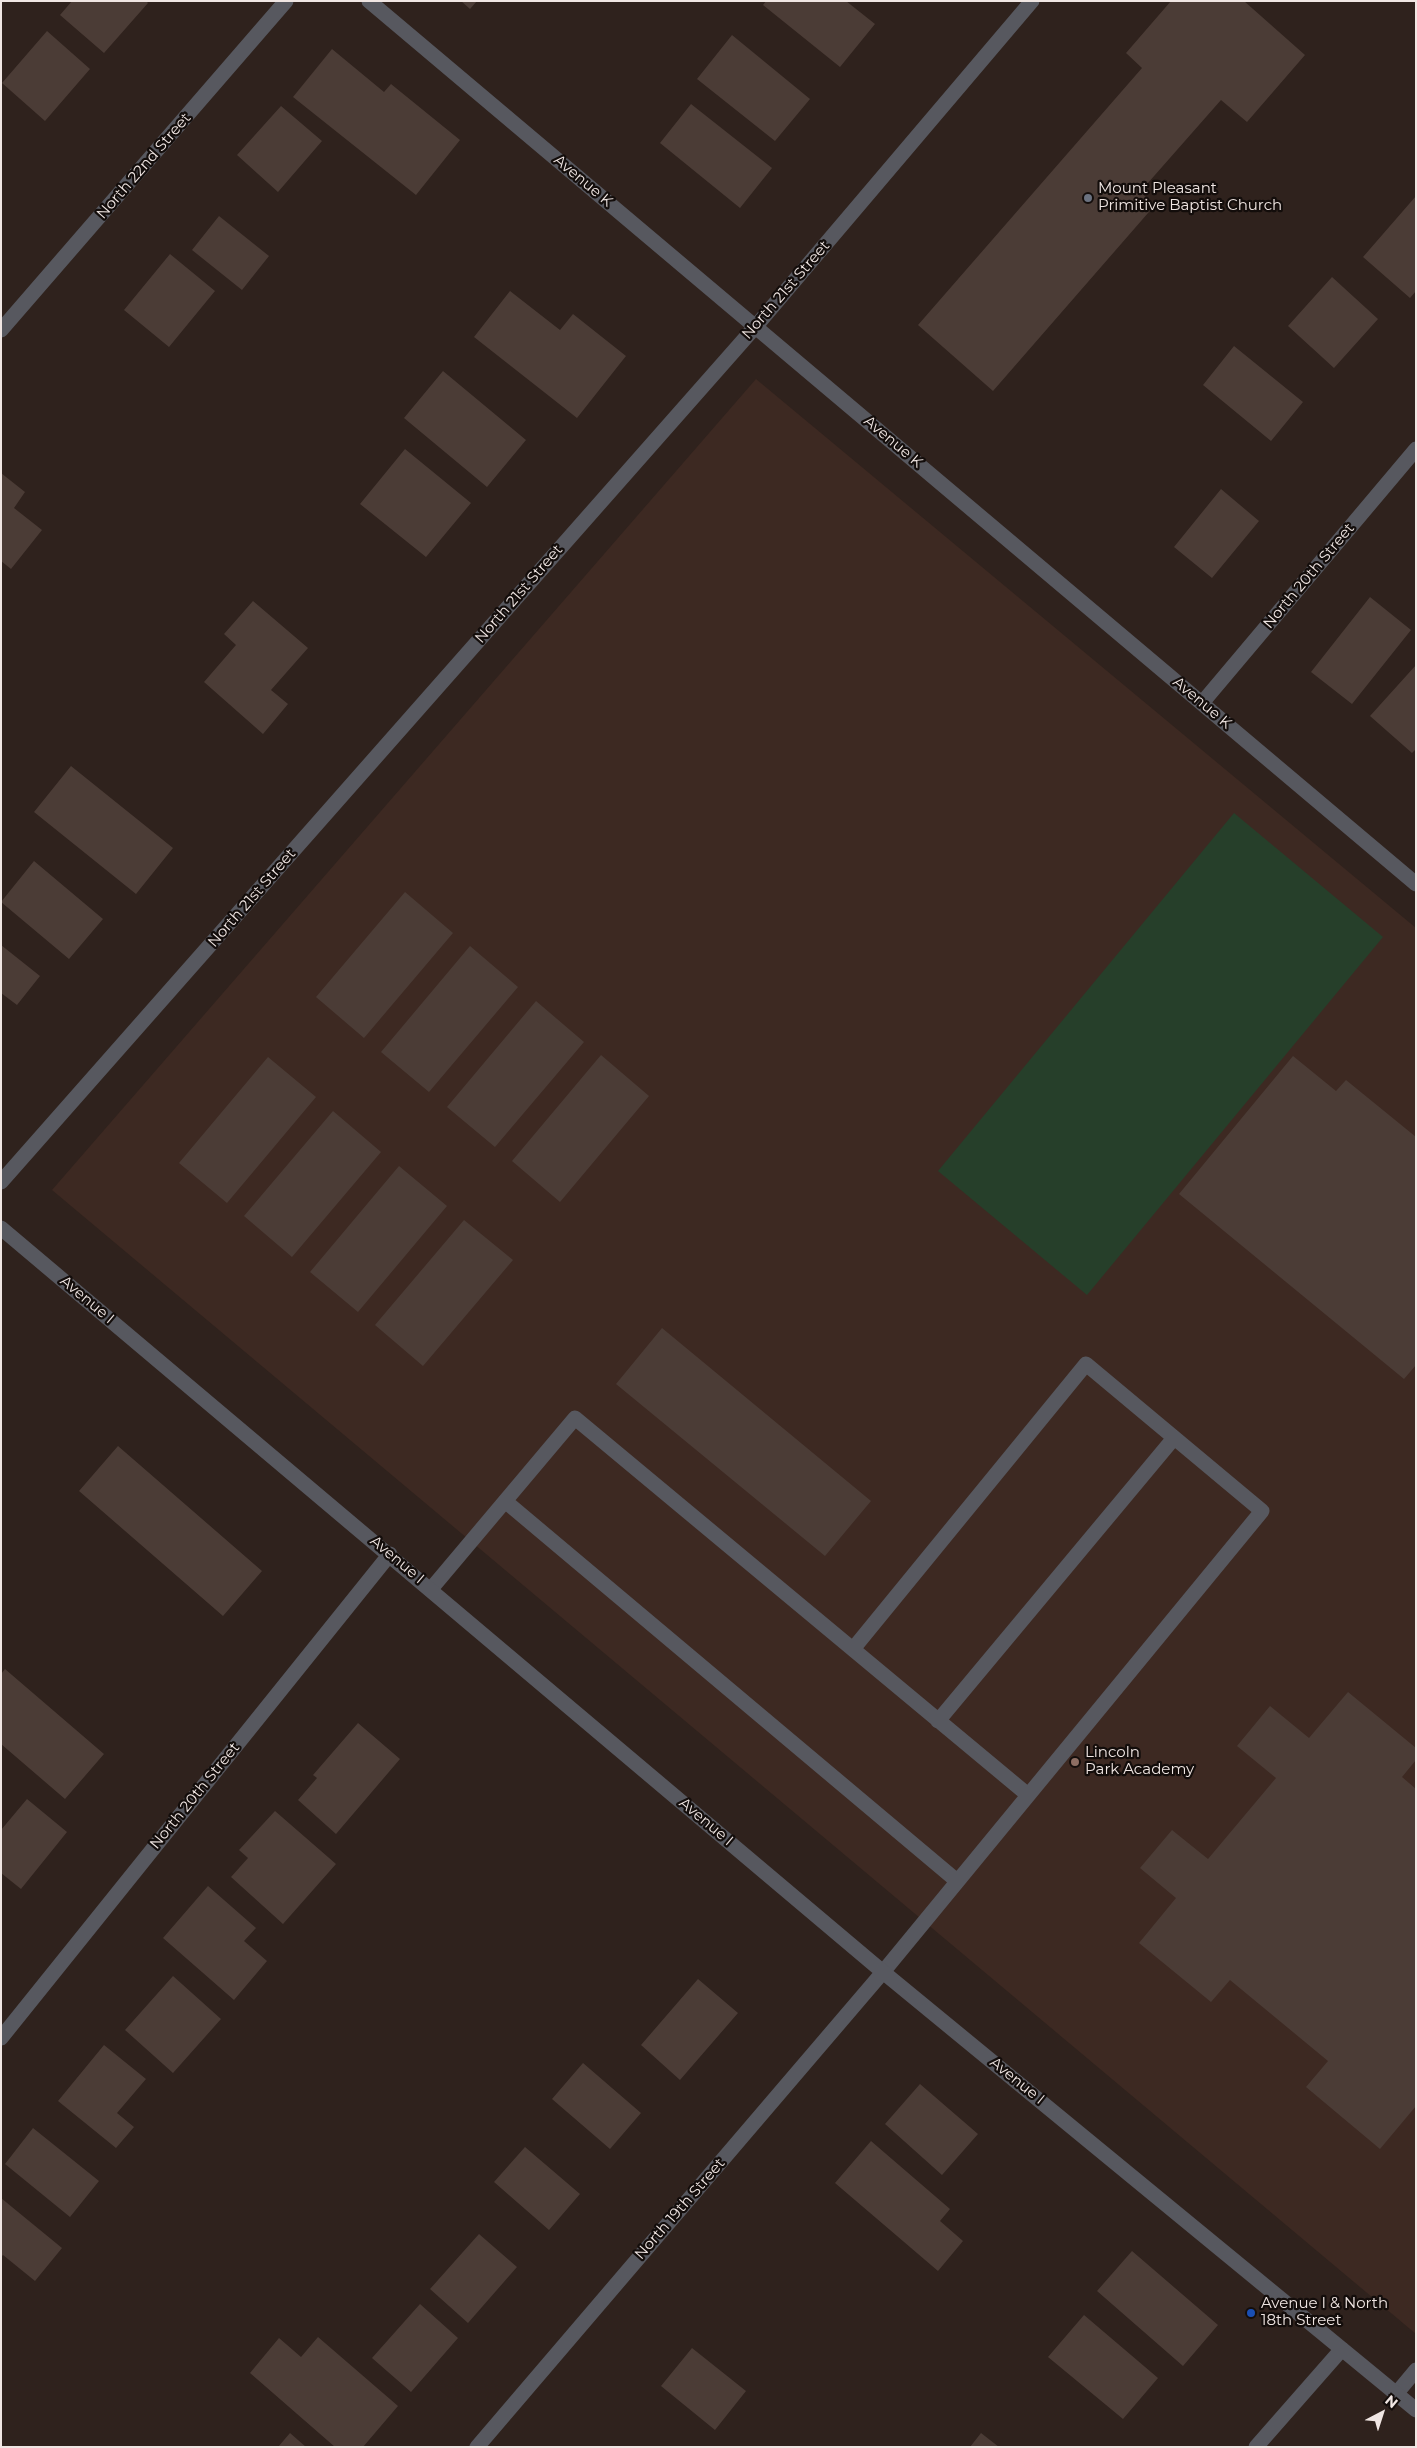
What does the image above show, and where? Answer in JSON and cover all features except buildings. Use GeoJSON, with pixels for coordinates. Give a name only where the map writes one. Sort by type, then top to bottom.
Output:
{"type":"FeatureCollection","features":[{"type":"Feature","properties":{"kind":"street","name":"North 22nd Street"},"geometry":{"type":"LineString","coordinates":[[1,330],[286,1]]}},
{"type":"Feature","properties":{"kind":"street","name":"Avenue K"},"geometry":{"type":"LineString","coordinates":[[369,1],[1416,884]]}},
{"type":"Feature","properties":{"kind":"street","name":"North 21st Street"},"geometry":{"type":"LineString","coordinates":[[1,1182],[756,326],[1032,1]]}},
{"type":"Feature","properties":{"kind":"street","name":"North 20th Street"},"geometry":{"type":"LineString","coordinates":[[1202,703],[1416,449]]}},
{"type":"Feature","properties":{"kind":"street","name":"Avenue I"},"geometry":{"type":"LineString","coordinates":[[1,1228],[431,1588],[884,1972],[1416,2410]]}},
{"type":"Feature","properties":{"kind":"street"},"geometry":{"type":"LineString","coordinates":[[853,1649],[1086,1364],[1174,1438],[938,1721]]}},
{"type":"Feature","properties":{"kind":"street"},"geometry":{"type":"LineString","coordinates":[[431,1588],[575,1418],[1028,1796]]}},
{"type":"Feature","properties":{"kind":"street","name":"North 19th Street"},"geometry":{"type":"LineString","coordinates":[[477,2447],[884,1972],[1262,1511],[1174,1438]]}},
{"type":"Feature","properties":{"kind":"street"},"geometry":{"type":"LineString","coordinates":[[505,1501],[958,1881]]}},
{"type":"Feature","properties":{"kind":"street","name":"North 20th Street"},"geometry":{"type":"LineString","coordinates":[[1,2038],[390,1554]]}},
{"type":"Feature","properties":{"kind":"street"},"geometry":{"type":"LineString","coordinates":[[1256,2447],[1342,2349]]}},
{"type":"Feature","properties":{"kind":"street"},"geometry":{"type":"LineString","coordinates":[[1396,2394],[1416,2370]]}},
{"type":"Feature","properties":{"kind":"shaded area","name":"Lincoln Park Academy"},"geometry":{"type":"Polygon","coordinates":[[[756,379],[1416,928],[1416,2334],[52,1190],[756,379]]]}},
{"type":"Feature","properties":{"kind":"green space"},"geometry":{"type":"Polygon","coordinates":[[[1234,813],[1383,937],[1087,1295],[938,1171],[1234,813]]]}},
{"type":"Feature","properties":{"kind":"place","name":"Mount Pleasant Primitive Baptist Church"},"geometry":{"type":"Point","coordinates":[1088,198]}},
{"type":"Feature","properties":{"kind":"place","name":"Lincoln Park Academy"},"geometry":{"type":"Point","coordinates":[1075,1762]}},
{"type":"Feature","properties":{"kind":"place","name":"Avenue I & North 18th Street"},"geometry":{"type":"Point","coordinates":[1251,2313]}}]}
